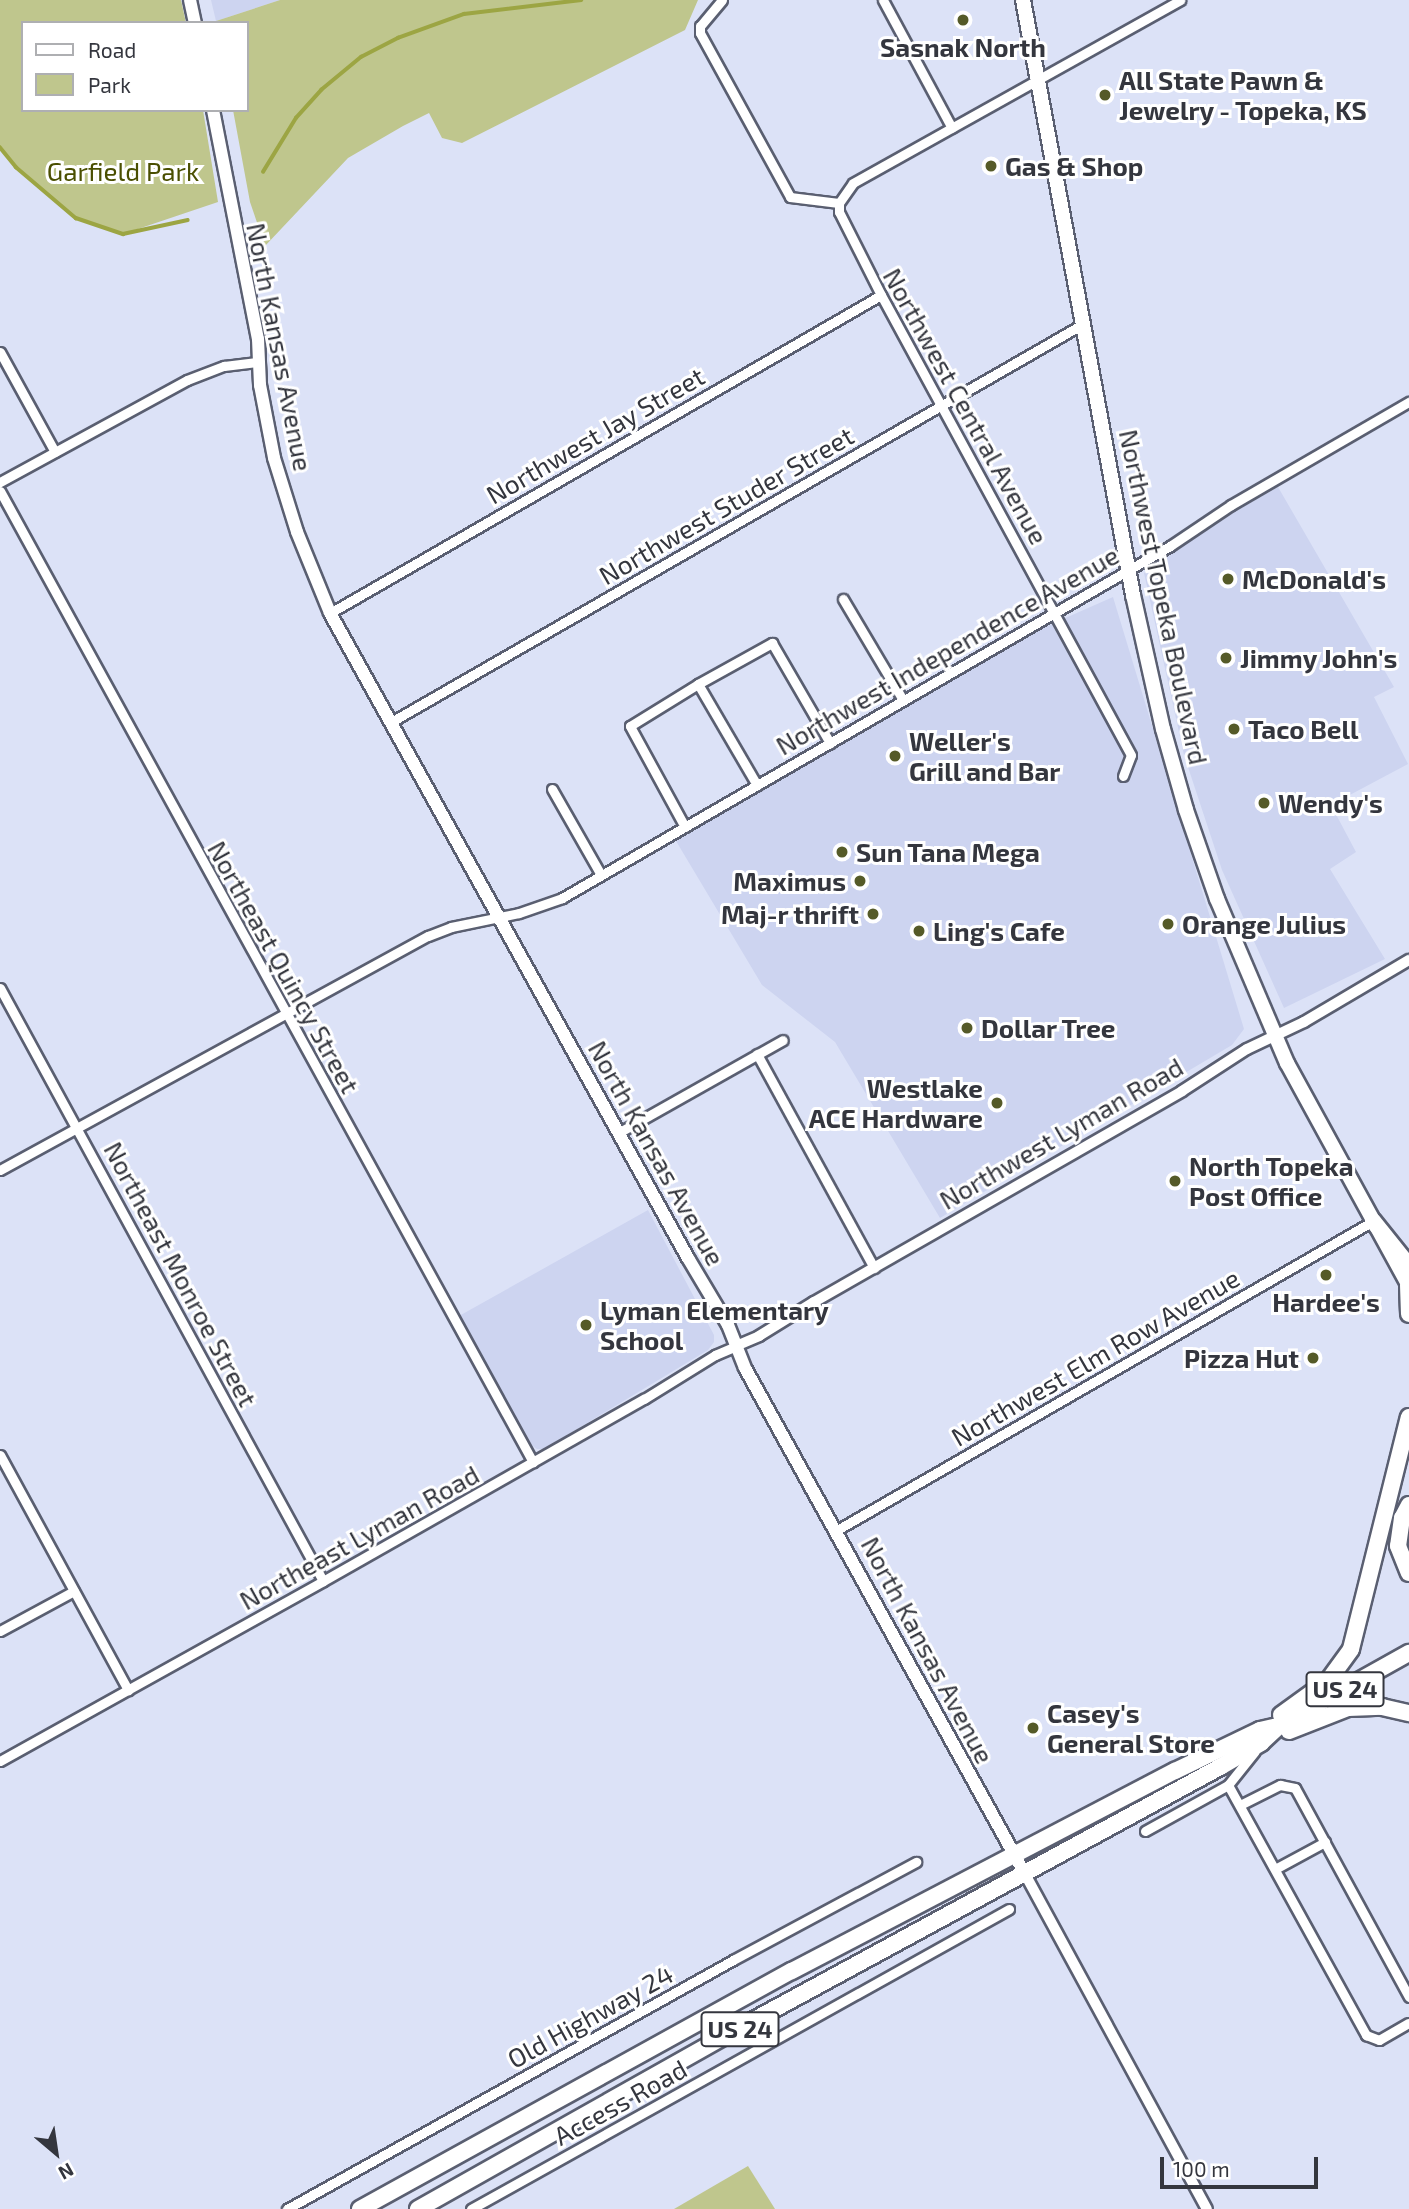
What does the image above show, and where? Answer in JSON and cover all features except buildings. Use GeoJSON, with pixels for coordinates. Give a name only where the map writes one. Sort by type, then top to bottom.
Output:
{"type":"FeatureCollection","features":[{"type":"Feature","properties":{"kind":"highway"},"geometry":{"type":"LineString","coordinates":[[1373,1222],[1403,1259]]}},
{"type":"Feature","properties":{"kind":"highway"},"geometry":{"type":"LineString","coordinates":[[1409,1286],[1409,1314]]}},
{"type":"Feature","properties":{"kind":"highway"},"geometry":{"type":"LineString","coordinates":[[1261,1737],[1328,1681],[1351,1649],[1409,1416]]}},
{"type":"Feature","properties":{"kind":"highway"},"geometry":{"type":"LineString","coordinates":[[1409,1505],[1402,1518],[1398,1546],[1409,1573]]}},
{"type":"Feature","properties":{"kind":"highway","name":"US 24"},"geometry":{"type":"LineString","coordinates":[[418,2209],[743,2026],[1024,1874],[1409,1653]]}},
{"type":"Feature","properties":{"kind":"highway"},"geometry":{"type":"LineString","coordinates":[[1261,1737],[1348,1708],[1382,1707],[1409,1713]]}},
{"type":"Feature","properties":{"kind":"highway","name":"US 24"},"geometry":{"type":"LineString","coordinates":[[360,2209],[716,2011],[1014,1857],[1261,1737]]}},
{"type":"Feature","properties":{"kind":"main road"},"geometry":{"type":"LineString","coordinates":[[190,0],[195,21]]}},
{"type":"Feature","properties":{"kind":"main road","name":"Northwest Topeka Boulevard"},"geometry":{"type":"LineString","coordinates":[[1023,0],[1128,569],[1163,729],[1186,810],[1217,899],[1275,1036],[1373,1222]]}},
{"type":"Feature","properties":{"kind":"main road","name":"North Kansas Avenue"},"geometry":{"type":"LineString","coordinates":[[212,112],[258,339],[274,458],[297,532],[330,613],[618,1133],[728,1325],[745,1368],[837,1530],[1024,1874]]}},
{"type":"Feature","properties":{"kind":"main road"},"geometry":{"type":"LineString","coordinates":[[1403,1259],[1409,1286]]}},
{"type":"Feature","properties":{"kind":"street"},"geometry":{"type":"LineString","coordinates":[[722,0],[700,26],[700,33],[790,197],[839,203],[853,183],[1180,0]]}},
{"type":"Feature","properties":{"kind":"street"},"geometry":{"type":"LineString","coordinates":[[883,0],[952,128]]}},
{"type":"Feature","properties":{"kind":"street","name":"Northwest Central Avenue"},"geometry":{"type":"LineString","coordinates":[[839,203],[839,212],[881,295],[1055,610],[1131,755],[1123,776]]}},
{"type":"Feature","properties":{"kind":"street","name":"Northwest Jay Street"},"geometry":{"type":"LineString","coordinates":[[330,613],[881,295]]}},
{"type":"Feature","properties":{"kind":"street","name":"Northwest Studer Street"},"geometry":{"type":"LineString","coordinates":[[391,722],[1083,324]]}},
{"type":"Feature","properties":{"kind":"street"},"geometry":{"type":"LineString","coordinates":[[0,352],[55,453]]}},
{"type":"Feature","properties":{"kind":"street"},"geometry":{"type":"LineString","coordinates":[[0,482],[202,373],[223,366],[259,362]]}},
{"type":"Feature","properties":{"kind":"street","name":"Northwest Independence Avenue"},"geometry":{"type":"LineString","coordinates":[[0,1170],[428,936],[452,927],[550,904],[1194,531],[1231,505],[1409,402]]}},
{"type":"Feature","properties":{"kind":"street","name":"Northeast Quincy Street"},"geometry":{"type":"LineString","coordinates":[[0,491],[533,1462]]}},
{"type":"Feature","properties":{"kind":"street"},"geometry":{"type":"LineString","coordinates":[[843,599],[903,700]]}},
{"type":"Feature","properties":{"kind":"street"},"geometry":{"type":"LineString","coordinates":[[684,827],[629,726],[698,684],[772,643],[830,743]]}},
{"type":"Feature","properties":{"kind":"street"},"geometry":{"type":"LineString","coordinates":[[698,684],[757,785]]}},
{"type":"Feature","properties":{"kind":"street"},"geometry":{"type":"LineString","coordinates":[[552,789],[601,875]]}},
{"type":"Feature","properties":{"kind":"street","name":"Northwest Lyman Road"},"geometry":{"type":"LineString","coordinates":[[736,1346],[759,1336],[1182,1091],[1247,1049],[1409,960]]}},
{"type":"Feature","properties":{"kind":"street","name":"Northeast Monroe Street"},"geometry":{"type":"LineString","coordinates":[[0,988],[323,1581]]}},
{"type":"Feature","properties":{"kind":"street"},"geometry":{"type":"LineString","coordinates":[[618,1133],[783,1040]]}},
{"type":"Feature","properties":{"kind":"street"},"geometry":{"type":"LineString","coordinates":[[757,1054],[874,1268]]}},
{"type":"Feature","properties":{"kind":"street","name":"Northwest Elm Row Avenue"},"geometry":{"type":"LineString","coordinates":[[837,1530],[1373,1222]]}},
{"type":"Feature","properties":{"kind":"street","name":"Northeast Lyman Road"},"geometry":{"type":"LineString","coordinates":[[0,1761],[533,1462],[715,1355],[736,1346]]}},
{"type":"Feature","properties":{"kind":"street"},"geometry":{"type":"LineString","coordinates":[[0,1455],[128,1690]]}},
{"type":"Feature","properties":{"kind":"street"},"geometry":{"type":"LineString","coordinates":[[0,1631],[74,1591]]}},
{"type":"Feature","properties":{"kind":"street"},"geometry":{"type":"LineString","coordinates":[[1145,1831],[1228,1785],[1261,1737]]}},
{"type":"Feature","properties":{"kind":"street"},"geometry":{"type":"LineString","coordinates":[[1228,1785],[1366,2035],[1379,2040],[1409,2023]]}},
{"type":"Feature","properties":{"kind":"street"},"geometry":{"type":"LineString","coordinates":[[1240,1805],[1280,1785],[1291,1785],[1298,1791],[1409,1997]]}},
{"type":"Feature","properties":{"kind":"street"},"geometry":{"type":"LineString","coordinates":[[1275,1869],[1325,1842]]}},
{"type":"Feature","properties":{"kind":"street","name":"Old Highway 24"},"geometry":{"type":"LineString","coordinates":[[287,2209],[916,1862]]}},
{"type":"Feature","properties":{"kind":"street","name":"North Kansas Avenue"},"geometry":{"type":"LineString","coordinates":[[1024,1874],[1207,2209]]}},
{"type":"Feature","properties":{"kind":"street","name":"Access Road"},"geometry":{"type":"LineString","coordinates":[[471,2209],[1009,1909]]}},
{"type":"Feature","properties":{"kind":"shaded area"},"geometry":{"type":"Polygon","coordinates":[[[211,0],[280,0],[216,21],[211,0]]]}},
{"type":"Feature","properties":{"kind":"shaded area"},"geometry":{"type":"Polygon","coordinates":[[[1278,487],[1394,687],[1374,697],[1408,764],[1331,805],[1356,852],[1330,869],[1385,959],[1284,1008],[1222,870],[1184,755],[1144,573],[1211,525],[1278,487]]]}},
{"type":"Feature","properties":{"kind":"shaded area"},"geometry":{"type":"Polygon","coordinates":[[[1113,597],[1244,1029],[1232,1045],[940,1218],[835,1042],[762,985],[676,841],[1036,631],[1113,597]]]}},
{"type":"Feature","properties":{"kind":"shaded area","name":"Lyman Elementary School"},"geometry":{"type":"Polygon","coordinates":[[[648,1210],[714,1335],[714,1342],[708,1350],[544,1449],[537,1449],[530,1444],[459,1316],[648,1210]]]}},
{"type":"Feature","properties":{"kind":"green space","name":"Garfield Park"},"geometry":{"type":"Polygon","coordinates":[[[0,0],[181,0],[186,21],[21,21],[21,112],[203,112],[218,202],[123,234],[76,218],[16,167],[0,147],[0,0]]]}},
{"type":"Feature","properties":{"kind":"green space"},"geometry":{"type":"Polygon","coordinates":[[[280,0],[698,0],[685,30],[462,143],[442,138],[429,113],[403,126],[348,158],[265,246],[250,202],[233,112],[248,112],[248,21],[216,21],[280,0]]]}},
{"type":"Feature","properties":{"kind":"green space"},"geometry":{"type":"Polygon","coordinates":[[[748,2166],[775,2209],[674,2209],[748,2166]]]}},
{"type":"Feature","properties":{"kind":"waterway"},"geometry":{"type":"LineString","coordinates":[[263,172],[296,118],[321,90],[361,57],[398,38],[464,14],[581,0]]}},
{"type":"Feature","properties":{"kind":"waterway"},"geometry":{"type":"LineString","coordinates":[[0,147],[16,167],[76,218],[123,234],[188,220]]}},
{"type":"Feature","properties":{"kind":"place","name":"Sasnak North"},"geometry":{"type":"Point","coordinates":[963,20]}},
{"type":"Feature","properties":{"kind":"place","name":"All State Pawn & Jewelry - Topeka, KS"},"geometry":{"type":"Point","coordinates":[1105,95]}},
{"type":"Feature","properties":{"kind":"place","name":"Gas & Shop"},"geometry":{"type":"Point","coordinates":[991,166]}},
{"type":"Feature","properties":{"kind":"place","name":"McDonald's"},"geometry":{"type":"Point","coordinates":[1228,579]}},
{"type":"Feature","properties":{"kind":"place","name":"Jimmy John's"},"geometry":{"type":"Point","coordinates":[1226,658]}},
{"type":"Feature","properties":{"kind":"place","name":"Taco Bell"},"geometry":{"type":"Point","coordinates":[1234,729]}},
{"type":"Feature","properties":{"kind":"place","name":"Weller's Grill and Bar"},"geometry":{"type":"Point","coordinates":[895,756]}},
{"type":"Feature","properties":{"kind":"place","name":"Wendy's"},"geometry":{"type":"Point","coordinates":[1264,803]}},
{"type":"Feature","properties":{"kind":"place","name":"Sun Tana Mega"},"geometry":{"type":"Point","coordinates":[842,852]}},
{"type":"Feature","properties":{"kind":"place","name":"Maximus"},"geometry":{"type":"Point","coordinates":[860,881]}},
{"type":"Feature","properties":{"kind":"place","name":"Maj-r thrift"},"geometry":{"type":"Point","coordinates":[873,914]}},
{"type":"Feature","properties":{"kind":"place","name":"Orange Julius"},"geometry":{"type":"Point","coordinates":[1168,924]}},
{"type":"Feature","properties":{"kind":"place","name":"Ling's Cafe"},"geometry":{"type":"Point","coordinates":[919,931]}},
{"type":"Feature","properties":{"kind":"place","name":"Dollar Tree"},"geometry":{"type":"Point","coordinates":[967,1028]}},
{"type":"Feature","properties":{"kind":"place","name":"Westlake ACE Hardware"},"geometry":{"type":"Point","coordinates":[997,1103]}},
{"type":"Feature","properties":{"kind":"place","name":"North Topeka Post Office"},"geometry":{"type":"Point","coordinates":[1175,1181]}},
{"type":"Feature","properties":{"kind":"place","name":"Hardee's"},"geometry":{"type":"Point","coordinates":[1326,1275]}},
{"type":"Feature","properties":{"kind":"place","name":"Lyman Elementary School"},"geometry":{"type":"Point","coordinates":[586,1325]}},
{"type":"Feature","properties":{"kind":"place","name":"Pizza Hut"},"geometry":{"type":"Point","coordinates":[1313,1358]}},
{"type":"Feature","properties":{"kind":"place","name":"Casey's General Store"},"geometry":{"type":"Point","coordinates":[1033,1728]}}]}
